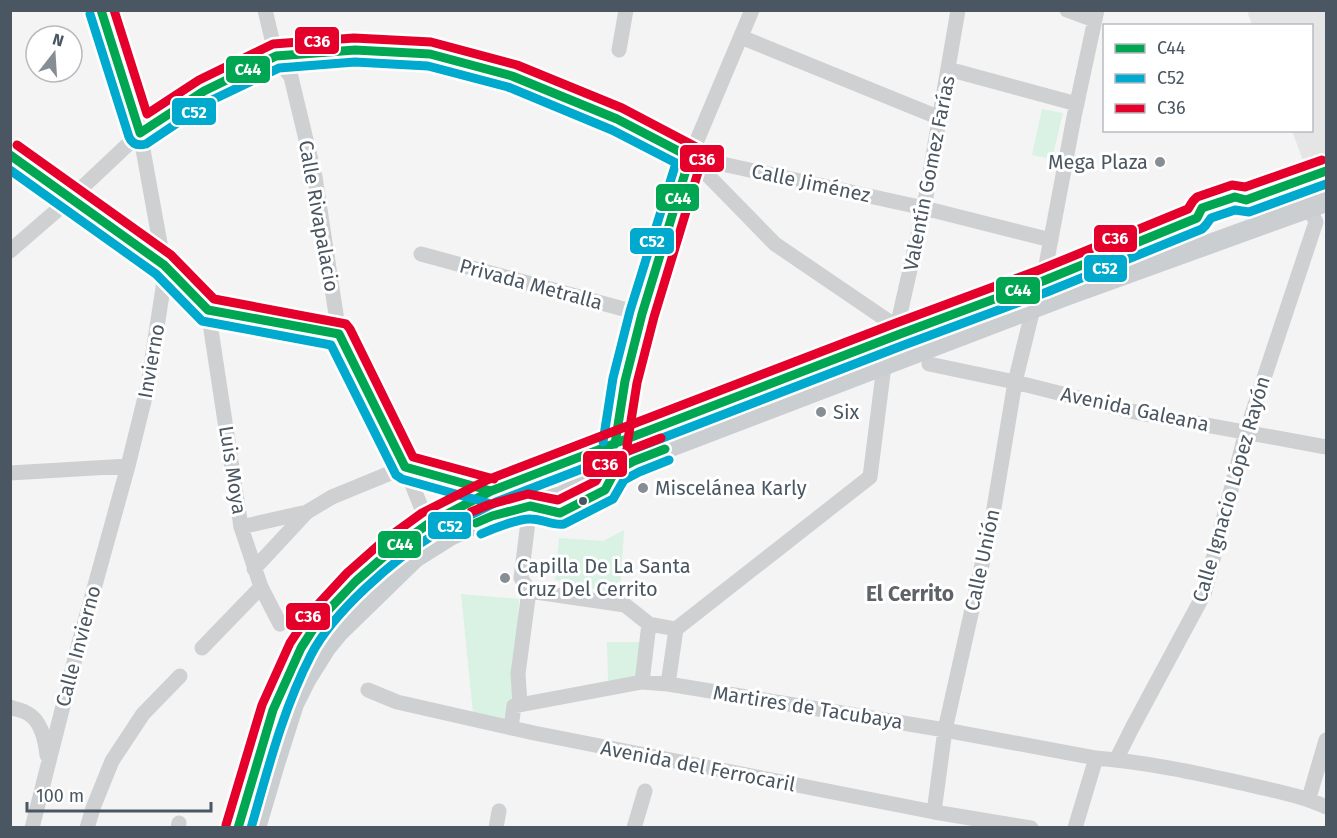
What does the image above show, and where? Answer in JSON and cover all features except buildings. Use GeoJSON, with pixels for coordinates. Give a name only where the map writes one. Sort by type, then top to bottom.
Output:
{"type":"FeatureCollection","features":[{"type":"Feature","properties":{"kind":"main road"},"geometry":{"type":"LineString","coordinates":[[256,828],[290,671],[301,648],[319,620],[356,581],[389,552],[428,524],[491,491],[554,466],[899,331],[1043,281],[1197,218],[1326,171]]}},
{"type":"Feature","properties":{"kind":"main road"},"geometry":{"type":"LineString","coordinates":[[238,828],[281,713],[301,689],[326,648],[339,632],[415,558],[450,536],[492,516],[561,496],[634,461],[1033,309],[1318,205]]}},
{"type":"Feature","properties":{"kind":"main road"},"geometry":{"type":"LineString","coordinates":[[554,466],[550,477],[552,487],[561,496]]}},
{"type":"Feature","properties":{"kind":"street","name":"Invierno"},"geometry":{"type":"LineString","coordinates":[[101,10],[140,133],[164,265],[163,288],[148,385],[128,466]]}},
{"type":"Feature","properties":{"kind":"street","name":"Calle Rivapalacio"},"geometry":{"type":"LineString","coordinates":[[265,10],[276,56],[291,77],[315,177],[339,334],[405,466],[428,524]]}},
{"type":"Feature","properties":{"kind":"street"},"geometry":{"type":"LineString","coordinates":[[620,50],[626,10]]}},
{"type":"Feature","properties":{"kind":"street"},"geometry":{"type":"LineString","coordinates":[[615,444],[625,381],[642,314],[690,157],[752,10]]}},
{"type":"Feature","properties":{"kind":"street","name":"Valentín Gomez Farías"},"geometry":{"type":"LineString","coordinates":[[899,331],[924,208],[958,10]]}},
{"type":"Feature","properties":{"kind":"street"},"geometry":{"type":"LineString","coordinates":[[1043,281],[1096,15],[1067,10]]}},
{"type":"Feature","properties":{"kind":"street"},"geometry":{"type":"LineString","coordinates":[[741,37],[940,118]]}},
{"type":"Feature","properties":{"kind":"street","name":"Calle Jiménez"},"geometry":{"type":"LineString","coordinates":[[10,250],[70,199],[140,133],[204,91],[276,56],[355,50],[430,54],[512,76],[617,119],[690,157],[924,208],[1051,240]]}},
{"type":"Feature","properties":{"kind":"street"},"geometry":{"type":"LineString","coordinates":[[948,69],[1077,104]]}},
{"type":"Feature","properties":{"kind":"street"},"geometry":{"type":"LineString","coordinates":[[10,155],[164,265],[208,310],[339,334]]}},
{"type":"Feature","properties":{"kind":"street"},"geometry":{"type":"LineString","coordinates":[[690,157],[775,244],[899,331]]}},
{"type":"Feature","properties":{"kind":"street","name":"Calle Ignacio López Rayón"},"geometry":{"type":"LineString","coordinates":[[1116,760],[1204,594],[1246,432],[1316,222],[1318,205]]}},
{"type":"Feature","properties":{"kind":"street","name":"Privada Metralla"},"geometry":{"type":"LineString","coordinates":[[421,254],[642,314]]}},
{"type":"Feature","properties":{"kind":"street"},"geometry":{"type":"LineString","coordinates":[[163,288],[179,285],[191,294]]}},
{"type":"Feature","properties":{"kind":"street","name":"Calle Unión"},"geometry":{"type":"LineString","coordinates":[[934,812],[945,730],[992,520],[1015,382],[1033,309]]}},
{"type":"Feature","properties":{"kind":"street","name":"Luis Moya"},"geometry":{"type":"LineString","coordinates":[[208,310],[242,527],[261,587],[280,624]]}},
{"type":"Feature","properties":{"kind":"street","name":"Avenida Galeana"},"geometry":{"type":"LineString","coordinates":[[929,364],[1015,382],[1130,411],[1326,447]]}},
{"type":"Feature","properties":{"kind":"street"},"geometry":{"type":"LineString","coordinates":[[668,684],[676,629],[870,477],[884,366]]}},
{"type":"Feature","properties":{"kind":"street"},"geometry":{"type":"LineString","coordinates":[[10,473],[128,466]]}},
{"type":"Feature","properties":{"kind":"street","name":"Calle Invierno"},"geometry":{"type":"LineString","coordinates":[[32,828],[128,466]]}},
{"type":"Feature","properties":{"kind":"street"},"geometry":{"type":"LineString","coordinates":[[254,569],[307,512],[332,497],[405,466],[491,491]]}},
{"type":"Feature","properties":{"kind":"street"},"geometry":{"type":"LineString","coordinates":[[511,728],[514,706],[520,704],[518,674],[529,591],[521,578],[530,506]]}},
{"type":"Feature","properties":{"kind":"street"},"geometry":{"type":"LineString","coordinates":[[242,527],[307,512]]}},
{"type":"Feature","properties":{"kind":"street"},"geometry":{"type":"LineString","coordinates":[[202,648],[261,587]]}},
{"type":"Feature","properties":{"kind":"street"},"geometry":{"type":"LineString","coordinates":[[529,591],[625,605],[649,624],[676,629]]}},
{"type":"Feature","properties":{"kind":"street"},"geometry":{"type":"LineString","coordinates":[[642,682],[649,624]]}},
{"type":"Feature","properties":{"kind":"street"},"geometry":{"type":"LineString","coordinates":[[87,828],[112,761],[142,714],[180,676]]}},
{"type":"Feature","properties":{"kind":"street","name":"Martires de Tacubaya"},"geometry":{"type":"LineString","coordinates":[[520,704],[642,682],[668,684],[1210,776],[1309,798],[1326,807]]}},
{"type":"Feature","properties":{"kind":"street","name":"Avenida del Ferrocaril"},"geometry":{"type":"LineString","coordinates":[[368,690],[397,702],[511,728],[934,812],[1031,828]]}},
{"type":"Feature","properties":{"kind":"street"},"geometry":{"type":"LineString","coordinates":[[10,707],[28,713],[39,726],[45,740],[48,761]]}},
{"type":"Feature","properties":{"kind":"street"},"geometry":{"type":"LineString","coordinates":[[1309,798],[1326,740]]}},
{"type":"Feature","properties":{"kind":"street"},"geometry":{"type":"LineString","coordinates":[[1075,828],[1096,758]]}},
{"type":"Feature","properties":{"kind":"street"},"geometry":{"type":"LineString","coordinates":[[634,828],[645,791]]}},
{"type":"Feature","properties":{"kind":"street"},"geometry":{"type":"LineString","coordinates":[[496,828],[499,811]]}},
{"type":"Feature","properties":{"kind":"shaded area"},"geometry":{"type":"Polygon","coordinates":[[[1247,11],[1326,11],[1326,154],[1304,163],[1292,132],[1313,132],[1313,24],[1252,24],[1247,11]]]}},
{"type":"Feature","properties":{"kind":"green space"},"geometry":{"type":"Polygon","coordinates":[[[1042,109],[1063,113],[1052,159],[1032,155],[1042,109]]]}},
{"type":"Feature","properties":{"kind":"green space"},"geometry":{"type":"Polygon","coordinates":[[[624,530],[620,595],[555,580],[559,538],[603,541],[624,530]]]}},
{"type":"Feature","properties":{"kind":"green space"},"geometry":{"type":"Polygon","coordinates":[[[461,594],[519,599],[514,700],[507,723],[473,714],[461,594]]]}},
{"type":"Feature","properties":{"kind":"green space"},"geometry":{"type":"Polygon","coordinates":[[[607,642],[639,642],[639,681],[608,681],[607,642]]]}},
{"type":"Feature","properties":{"kind":"transit line","name":"C44"},"geometry":{"type":"LineString","coordinates":[[101,10],[140,133],[204,91],[276,56],[355,50],[430,54],[512,76],[617,119],[690,157],[642,314],[625,381],[615,444]]}},
{"type":"Feature","properties":{"kind":"transit line","name":"C36"},"geometry":{"type":"LineString","coordinates":[[114,10],[147,114],[199,80],[273,44],[354,38],[431,42],[517,65],[622,108],[698,148],[702,159],[654,317],[637,383],[627,446]]}},
{"type":"Feature","properties":{"kind":"transit line","name":"C52"},"geometry":{"type":"LineString","coordinates":[[90,14],[129,137],[138,145],[146,144],[210,101],[279,68],[355,62],[428,66],[508,87],[612,130],[676,163],[630,311],[613,378],[603,442]]}},
{"type":"Feature","properties":{"kind":"transit line","name":"C36"},"geometry":{"type":"LineString","coordinates":[[17,145],[171,255],[214,299],[346,324],[413,457],[494,479]]}},
{"type":"Feature","properties":{"kind":"transit line","name":"C44"},"geometry":{"type":"LineString","coordinates":[[10,155],[164,265],[208,310],[339,334],[405,467],[491,491]]}},
{"type":"Feature","properties":{"kind":"transit line","name":"C36"},"geometry":{"type":"LineString","coordinates":[[226,825],[262,705],[290,643],[310,613],[347,573],[382,542],[422,513],[487,480],[1039,270],[1188,209],[1197,197],[1232,185],[1245,187],[1322,160]]}},
{"type":"Feature","properties":{"kind":"transit line","name":"C52"},"geometry":{"type":"LineString","coordinates":[[10,170],[156,274],[202,321],[331,345],[396,475],[402,479],[488,503]]}},
{"type":"Feature","properties":{"kind":"transit line","name":"C44"},"geometry":{"type":"LineString","coordinates":[[238,828],[273,710],[301,648],[319,620],[356,581],[389,552],[428,524],[491,491],[1043,281],[1197,218],[1202,208],[1235,197],[1246,200],[1326,171]]}},
{"type":"Feature","properties":{"kind":"transit line","name":"C52"},"geometry":{"type":"LineString","coordinates":[[251,828],[284,718],[301,676],[321,638],[349,604],[401,557],[450,525],[496,502],[1047,292],[1202,229],[1211,218],[1235,210],[1249,212],[1326,184]]}},
{"type":"Feature","properties":{"kind":"transit line","name":"C36"},"geometry":{"type":"LineString","coordinates":[[471,512],[528,494],[558,500],[596,481],[608,461],[661,438]]}},
{"type":"Feature","properties":{"kind":"transit line","name":"C44"},"geometry":{"type":"LineString","coordinates":[[476,523],[492,516],[530,506],[560,513],[605,490],[615,471],[665,449]]}},
{"type":"Feature","properties":{"kind":"transit line","name":"C52"},"geometry":{"type":"LineString","coordinates":[[481,534],[526,519],[564,524],[613,499],[624,480],[669,460]]}},
{"type":"Feature","properties":{"kind":"place","name":"Mega Plaza"},"geometry":{"type":"Point","coordinates":[1160,162]}},
{"type":"Feature","properties":{"kind":"place","name":"Six"},"geometry":{"type":"Point","coordinates":[821,412]}},
{"type":"Feature","properties":{"kind":"place","name":"Miscelánea Karly"},"geometry":{"type":"Point","coordinates":[643,488]}},
{"type":"Feature","properties":{"kind":"place","name":"Capilla De La Santa Cruz Del Cerrito"},"geometry":{"type":"Point","coordinates":[505,578]}},
{"type":"Feature","properties":{"kind":"district","name":"El Cerrito"},"geometry":{"type":"Point","coordinates":[910,594]}}]}
